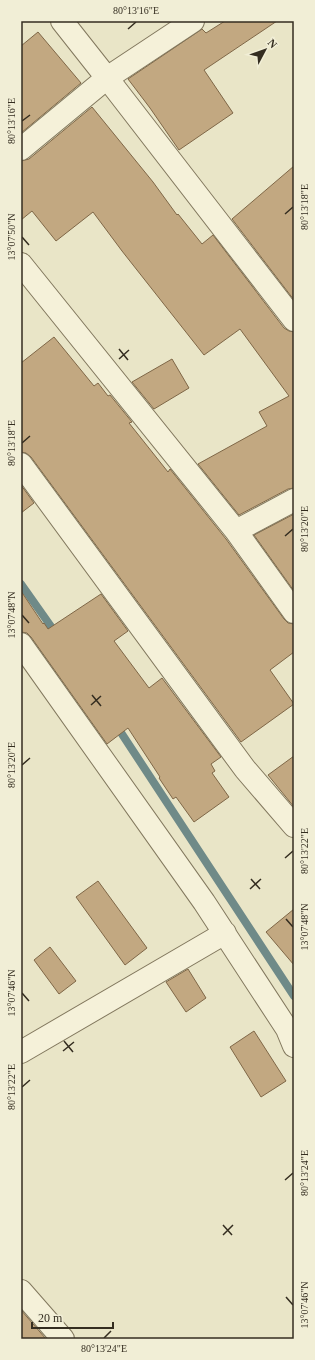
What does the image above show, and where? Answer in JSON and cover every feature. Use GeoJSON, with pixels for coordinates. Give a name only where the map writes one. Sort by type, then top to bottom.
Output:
{"type":"FeatureCollection","features":[{"type":"Feature","properties":{"kind":"street"},"geometry":{"type":"LineString","coordinates":[[62,21],[294,320]]}},
{"type":"Feature","properties":{"kind":"street"},"geometry":{"type":"LineString","coordinates":[[21,149],[107,78],[193,21]]}},
{"type":"Feature","properties":{"kind":"street"},"geometry":{"type":"LineString","coordinates":[[21,264],[236,531],[294,612]]}},
{"type":"Feature","properties":{"kind":"street"},"geometry":{"type":"LineString","coordinates":[[21,464],[245,770],[294,826]]}},
{"type":"Feature","properties":{"kind":"street"},"geometry":{"type":"LineString","coordinates":[[236,531],[294,500]]}},
{"type":"Feature","properties":{"kind":"street"},"geometry":{"type":"LineString","coordinates":[[21,644],[204,902],[287,1029],[294,1046]]}},
{"type":"Feature","properties":{"kind":"street"},"geometry":{"type":"LineString","coordinates":[[21,1052],[225,933]]}},
{"type":"Feature","properties":{"kind":"street"},"geometry":{"type":"LineString","coordinates":[[21,1291],[63,1339]]}},
{"type":"Feature","properties":{"kind":"building"},"geometry":{"type":"Polygon","coordinates":[[[225,21],[277,21],[204,70],[233,113],[179,150],[128,79],[202,29],[206,33],[225,21]]]}},
{"type":"Feature","properties":{"kind":"building"},"geometry":{"type":"Polygon","coordinates":[[[38,32],[81,83],[21,133],[21,46],[38,32]]]}},
{"type":"Feature","properties":{"kind":"building"},"geometry":{"type":"Polygon","coordinates":[[[92,107],[153,182],[177,215],[178,214],[202,244],[213,235],[284,328],[294,332],[294,488],[288,489],[239,515],[198,464],[267,426],[259,412],[289,396],[240,329],[204,355],[93,212],[56,241],[32,211],[21,220],[21,161],[29,159],[92,107]]]}},
{"type":"Feature","properties":{"kind":"building"},"geometry":{"type":"Polygon","coordinates":[[[294,166],[294,300],[232,219],[294,166]]]}},
{"type":"Feature","properties":{"kind":"building"},"geometry":{"type":"Polygon","coordinates":[[[54,337],[94,386],[98,383],[108,396],[110,395],[132,422],[129,423],[168,472],[170,469],[226,539],[284,619],[288,623],[294,624],[294,652],[270,670],[294,704],[241,742],[31,457],[26,453],[21,452],[21,363],[54,337]]]}},
{"type":"Feature","properties":{"kind":"building"},"geometry":{"type":"Polygon","coordinates":[[[172,359],[189,388],[154,409],[132,382],[172,359]]]}},
{"type":"Feature","properties":{"kind":"building"},"geometry":{"type":"Polygon","coordinates":[[[21,485],[34,503],[21,513],[21,485]]]}},
{"type":"Feature","properties":{"kind":"building"},"geometry":{"type":"Polygon","coordinates":[[[294,514],[294,591],[254,535],[294,514]]]}},
{"type":"Feature","properties":{"kind":"building"},"geometry":{"type":"Polygon","coordinates":[[[21,591],[48,629],[101,594],[128,631],[114,641],[149,688],[162,678],[221,757],[211,764],[215,771],[212,773],[229,797],[194,822],[176,797],[173,799],[128,728],[107,744],[31,637],[27,633],[21,632],[21,591]]]}},
{"type":"Feature","properties":{"kind":"building"},"geometry":{"type":"Polygon","coordinates":[[[294,756],[294,807],[268,775],[294,756]]]}},
{"type":"Feature","properties":{"kind":"building"},"geometry":{"type":"Polygon","coordinates":[[[98,881],[147,948],[125,965],[76,897],[98,881]]]}},
{"type":"Feature","properties":{"kind":"building"},"geometry":{"type":"Polygon","coordinates":[[[294,909],[294,965],[266,932],[294,909]]]}},
{"type":"Feature","properties":{"kind":"building"},"geometry":{"type":"Polygon","coordinates":[[[50,947],[76,981],[59,994],[34,960],[50,947]]]}},
{"type":"Feature","properties":{"kind":"building"},"geometry":{"type":"Polygon","coordinates":[[[188,969],[206,998],[186,1012],[166,982],[188,969]]]}},
{"type":"Feature","properties":{"kind":"building"},"geometry":{"type":"Polygon","coordinates":[[[254,1031],[286,1081],[261,1097],[230,1047],[254,1031]]]}},
{"type":"Feature","properties":{"kind":"building"},"geometry":{"type":"Polygon","coordinates":[[[21,1310],[46,1339],[21,1339],[21,1310]]]}},
{"type":"Feature","properties":{"kind":"waterway"},"geometry":{"type":"LineString","coordinates":[[21,584],[57,635]]}},
{"type":"Feature","properties":{"kind":"waterway"},"geometry":{"type":"LineString","coordinates":[[116,725],[294,996]]}}]}
